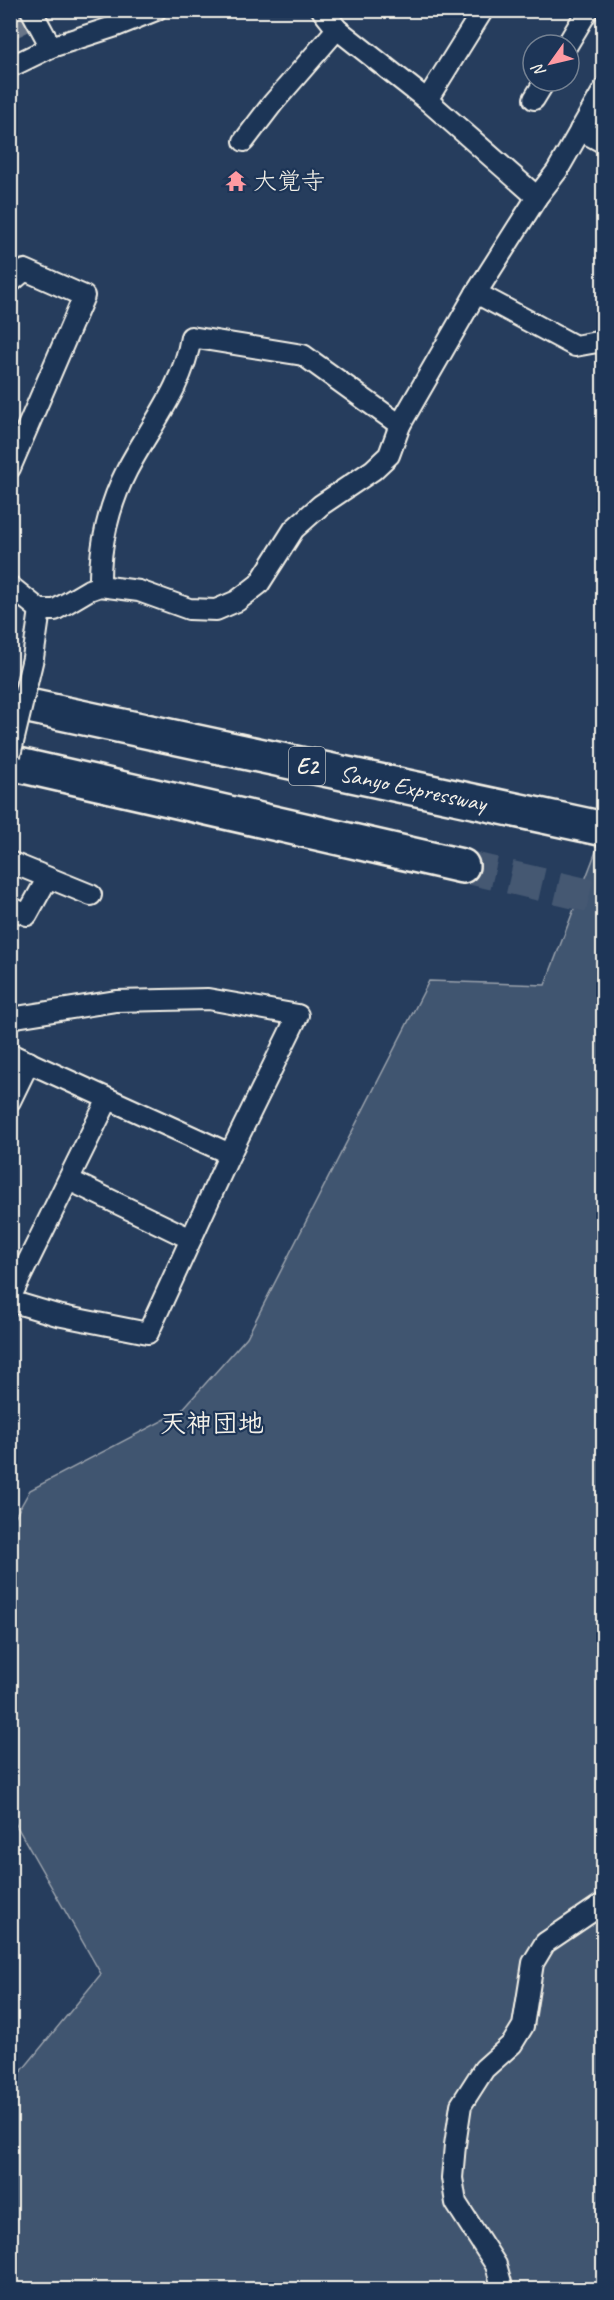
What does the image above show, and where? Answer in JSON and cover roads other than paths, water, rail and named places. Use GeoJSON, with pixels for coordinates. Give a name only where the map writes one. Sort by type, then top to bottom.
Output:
{"type":"FeatureCollection","features":[{"type":"Feature","properties":{"kind":"highway","name":"Sanyo Expressway"},"geometry":{"type":"LineString","coordinates":[[10,702],[603,829]]}},
{"type":"Feature","properties":{"kind":"highway"},"geometry":{"type":"LineString","coordinates":[[10,763],[462,866]]}},
{"type":"Feature","properties":{"kind":"street"},"geometry":{"type":"LineString","coordinates":[[31,10],[51,47]]}},
{"type":"Feature","properties":{"kind":"street"},"geometry":{"type":"LineString","coordinates":[[10,67],[51,47],[156,10]]}},
{"type":"Feature","properties":{"kind":"street"},"geometry":{"type":"LineString","coordinates":[[427,100],[483,10]]}},
{"type":"Feature","properties":{"kind":"street"},"geometry":{"type":"LineString","coordinates":[[574,33],[588,10]]}},
{"type":"Feature","properties":{"kind":"street"},"geometry":{"type":"LineString","coordinates":[[323,11],[337,29],[427,100],[537,197]]}},
{"type":"Feature","properties":{"kind":"street"},"geometry":{"type":"LineString","coordinates":[[244,141],[273,103],[337,29]]}},
{"type":"Feature","properties":{"kind":"street"},"geometry":{"type":"LineString","coordinates":[[10,586],[40,610],[55,610],[100,586],[139,591],[189,609],[216,610],[237,602],[259,584],[294,529],[321,505],[373,470],[389,455],[400,425],[476,293],[537,197],[557,171],[603,89]]}},
{"type":"Feature","properties":{"kind":"street"},"geometry":{"type":"LineString","coordinates":[[534,99],[538,93]]}},
{"type":"Feature","properties":{"kind":"street"},"geometry":{"type":"LineString","coordinates":[[580,130],[603,143]]}},
{"type":"Feature","properties":{"kind":"street"},"geometry":{"type":"LineString","coordinates":[[10,283],[26,270],[84,296],[10,468]]}},
{"type":"Feature","properties":{"kind":"street"},"geometry":{"type":"LineString","coordinates":[[476,293],[575,346],[597,342],[603,345]]}},
{"type":"Feature","properties":{"kind":"street"},"geometry":{"type":"LineString","coordinates":[[100,586],[99,564],[118,488],[164,409],[181,373],[191,338],[303,355],[400,425]]}},
{"type":"Feature","properties":{"kind":"street"},"geometry":{"type":"LineString","coordinates":[[10,755],[33,658],[40,610]]}},
{"type":"Feature","properties":{"kind":"street"},"geometry":{"type":"LineString","coordinates":[[10,862],[91,895]]}},
{"type":"Feature","properties":{"kind":"street"},"geometry":{"type":"LineString","coordinates":[[10,907],[27,915],[47,879]]}},
{"type":"Feature","properties":{"kind":"street"},"geometry":{"type":"LineString","coordinates":[[10,1018],[116,1002],[208,999],[298,1015],[230,1154],[148,1333],[57,1316],[10,1300],[108,1099]]}},
{"type":"Feature","properties":{"kind":"street"},"geometry":{"type":"LineString","coordinates":[[10,1054],[230,1154]]}},
{"type":"Feature","properties":{"kind":"street"},"geometry":{"type":"LineString","coordinates":[[10,1101],[28,1062]]}},
{"type":"Feature","properties":{"kind":"street"},"geometry":{"type":"LineString","coordinates":[[69,1180],[190,1239]]}},
{"type":"Feature","properties":{"kind":"street"},"geometry":{"type":"LineString","coordinates":[[503,2289],[496,2265],[456,2203],[453,2178],[461,2105],[484,2069],[512,2044],[523,2026],[533,1963],[545,1942],[603,1903]]}},
{"type":"Feature","properties":{"kind":"waterway"},"geometry":{"type":"LineString","coordinates":[[10,24],[39,10]]}},
{"type":"Feature","properties":{"kind":"tunnel"},"geometry":{"type":"LineString","coordinates":[[462,866],[604,899]]}},
{"type":"Feature","properties":{"kind":"place","name":"大覚寺"},"geometry":{"type":"Point","coordinates":[236,181]}},
{"type":"Feature","properties":{"kind":"district","name":"天神団地"},"geometry":{"type":"Point","coordinates":[212,1423]}}]}
